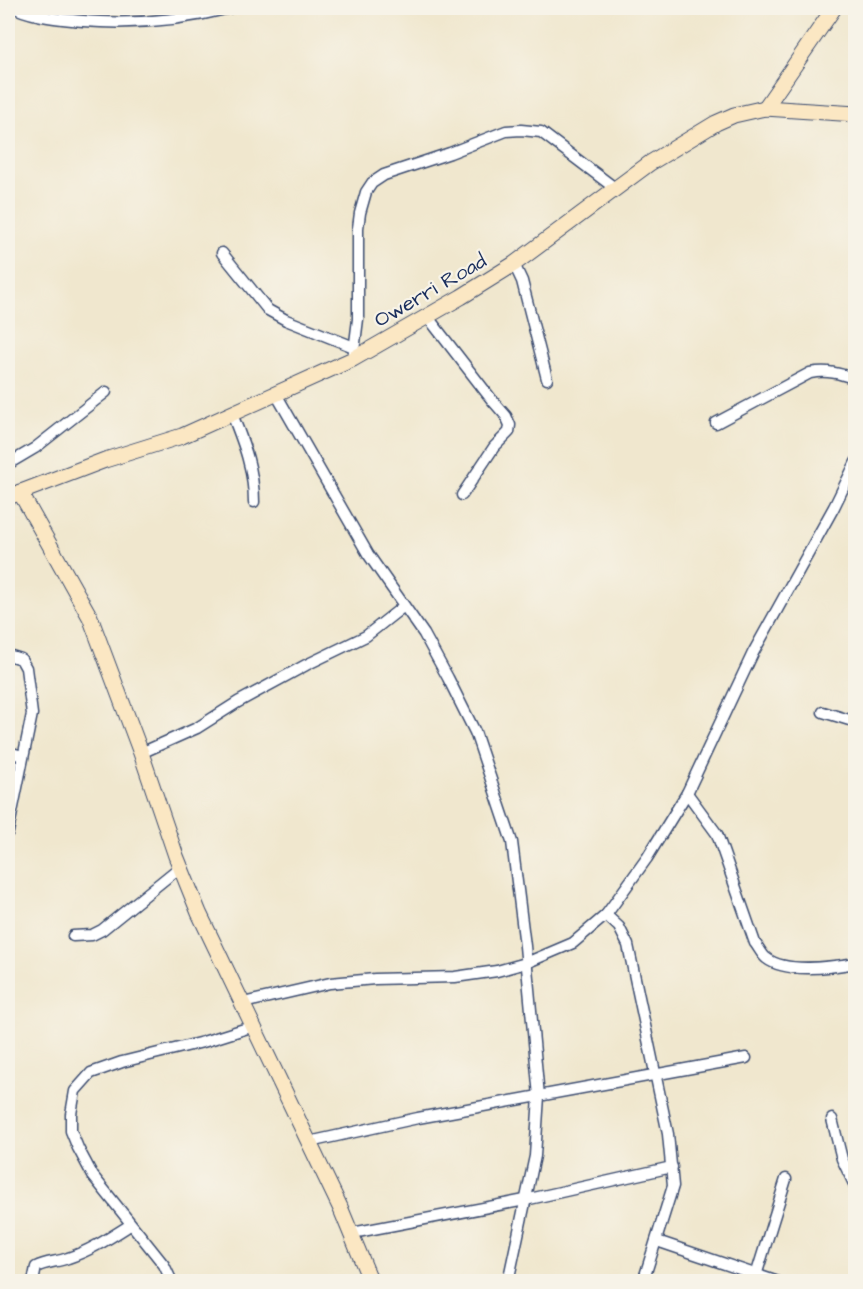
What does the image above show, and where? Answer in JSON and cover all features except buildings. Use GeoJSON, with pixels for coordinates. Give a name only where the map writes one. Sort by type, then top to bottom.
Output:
{"type":"FeatureCollection","features":[{"type":"Feature","properties":{"kind":"main road"},"geometry":{"type":"LineString","coordinates":[[765,108],[834,8]]}},
{"type":"Feature","properties":{"kind":"main road","name":"Owerri Road"},"geometry":{"type":"LineString","coordinates":[[14,495],[105,460],[182,436],[276,394],[427,316],[514,264],[650,163],[716,123],[734,115],[765,108],[855,114]]}},
{"type":"Feature","properties":{"kind":"main road"},"geometry":{"type":"LineString","coordinates":[[14,495],[90,617],[199,914],[352,1233],[371,1281]]}},
{"type":"Feature","properties":{"kind":"street"},"geometry":{"type":"LineString","coordinates":[[15,8],[28,14],[53,19],[108,23],[166,21],[230,8]]}},
{"type":"Feature","properties":{"kind":"street"},"geometry":{"type":"LineString","coordinates":[[222,253],[268,310],[353,353],[358,319],[360,213],[366,192],[372,183],[384,175],[506,131],[521,130],[541,132],[616,189]]}},
{"type":"Feature","properties":{"kind":"street"},"geometry":{"type":"LineString","coordinates":[[514,264],[522,281],[547,379]]}},
{"type":"Feature","properties":{"kind":"street"},"geometry":{"type":"LineString","coordinates":[[427,316],[507,416],[510,425],[509,432],[494,447],[462,495]]}},
{"type":"Feature","properties":{"kind":"street"},"geometry":{"type":"LineString","coordinates":[[716,423],[810,374],[824,371],[855,379]]}},
{"type":"Feature","properties":{"kind":"street"},"geometry":{"type":"LineString","coordinates":[[8,464],[35,448],[106,392]]}},
{"type":"Feature","properties":{"kind":"street"},"geometry":{"type":"LineString","coordinates":[[276,394],[368,554],[429,643],[475,732],[512,842],[539,1096],[535,1156],[508,1281]]}},
{"type":"Feature","properties":{"kind":"street"},"geometry":{"type":"LineString","coordinates":[[232,414],[248,454],[254,481],[254,502]]}},
{"type":"Feature","properties":{"kind":"street"},"geometry":{"type":"LineString","coordinates":[[243,1003],[330,983],[375,978],[455,976],[497,971],[526,963],[573,943],[606,915],[647,858],[687,794],[753,653],[834,507],[855,462]]}},
{"type":"Feature","properties":{"kind":"street"},"geometry":{"type":"LineString","coordinates":[[141,753],[197,728],[238,702],[366,636],[404,606]]}},
{"type":"Feature","properties":{"kind":"street"},"geometry":{"type":"LineString","coordinates":[[8,655],[21,659],[26,668],[32,714],[8,832]]}},
{"type":"Feature","properties":{"kind":"street"},"geometry":{"type":"LineString","coordinates":[[823,712],[855,722]]}},
{"type":"Feature","properties":{"kind":"street"},"geometry":{"type":"LineString","coordinates":[[8,752],[23,756]]}},
{"type":"Feature","properties":{"kind":"street"},"geometry":{"type":"LineString","coordinates":[[687,794],[717,834],[756,943],[764,957],[776,964],[791,967],[838,966],[855,963]]}},
{"type":"Feature","properties":{"kind":"street"},"geometry":{"type":"LineString","coordinates":[[73,936],[92,934],[102,930],[180,867]]}},
{"type":"Feature","properties":{"kind":"street"},"geometry":{"type":"LineString","coordinates":[[606,915],[619,927],[628,945],[668,1134],[672,1167],[673,1186],[643,1281]]}},
{"type":"Feature","properties":{"kind":"street"},"geometry":{"type":"LineString","coordinates":[[172,1281],[164,1265],[93,1176],[74,1140],[71,1131],[71,1113],[75,1091],[91,1073],[122,1062],[204,1042],[254,1026]]}},
{"type":"Feature","properties":{"kind":"street"},"geometry":{"type":"LineString","coordinates":[[309,1142],[746,1058]]}},
{"type":"Feature","properties":{"kind":"street"},"geometry":{"type":"LineString","coordinates":[[832,1119],[842,1160],[855,1188]]}},
{"type":"Feature","properties":{"kind":"street"},"geometry":{"type":"LineString","coordinates":[[352,1233],[525,1200],[672,1167]]}},
{"type":"Feature","properties":{"kind":"street"},"geometry":{"type":"LineString","coordinates":[[755,1278],[786,1179]]}},
{"type":"Feature","properties":{"kind":"street"},"geometry":{"type":"LineString","coordinates":[[33,1281],[36,1267],[66,1259],[87,1250],[130,1225]]}},
{"type":"Feature","properties":{"kind":"street"},"geometry":{"type":"LineString","coordinates":[[657,1241],[755,1278],[778,1281]]}}]}
